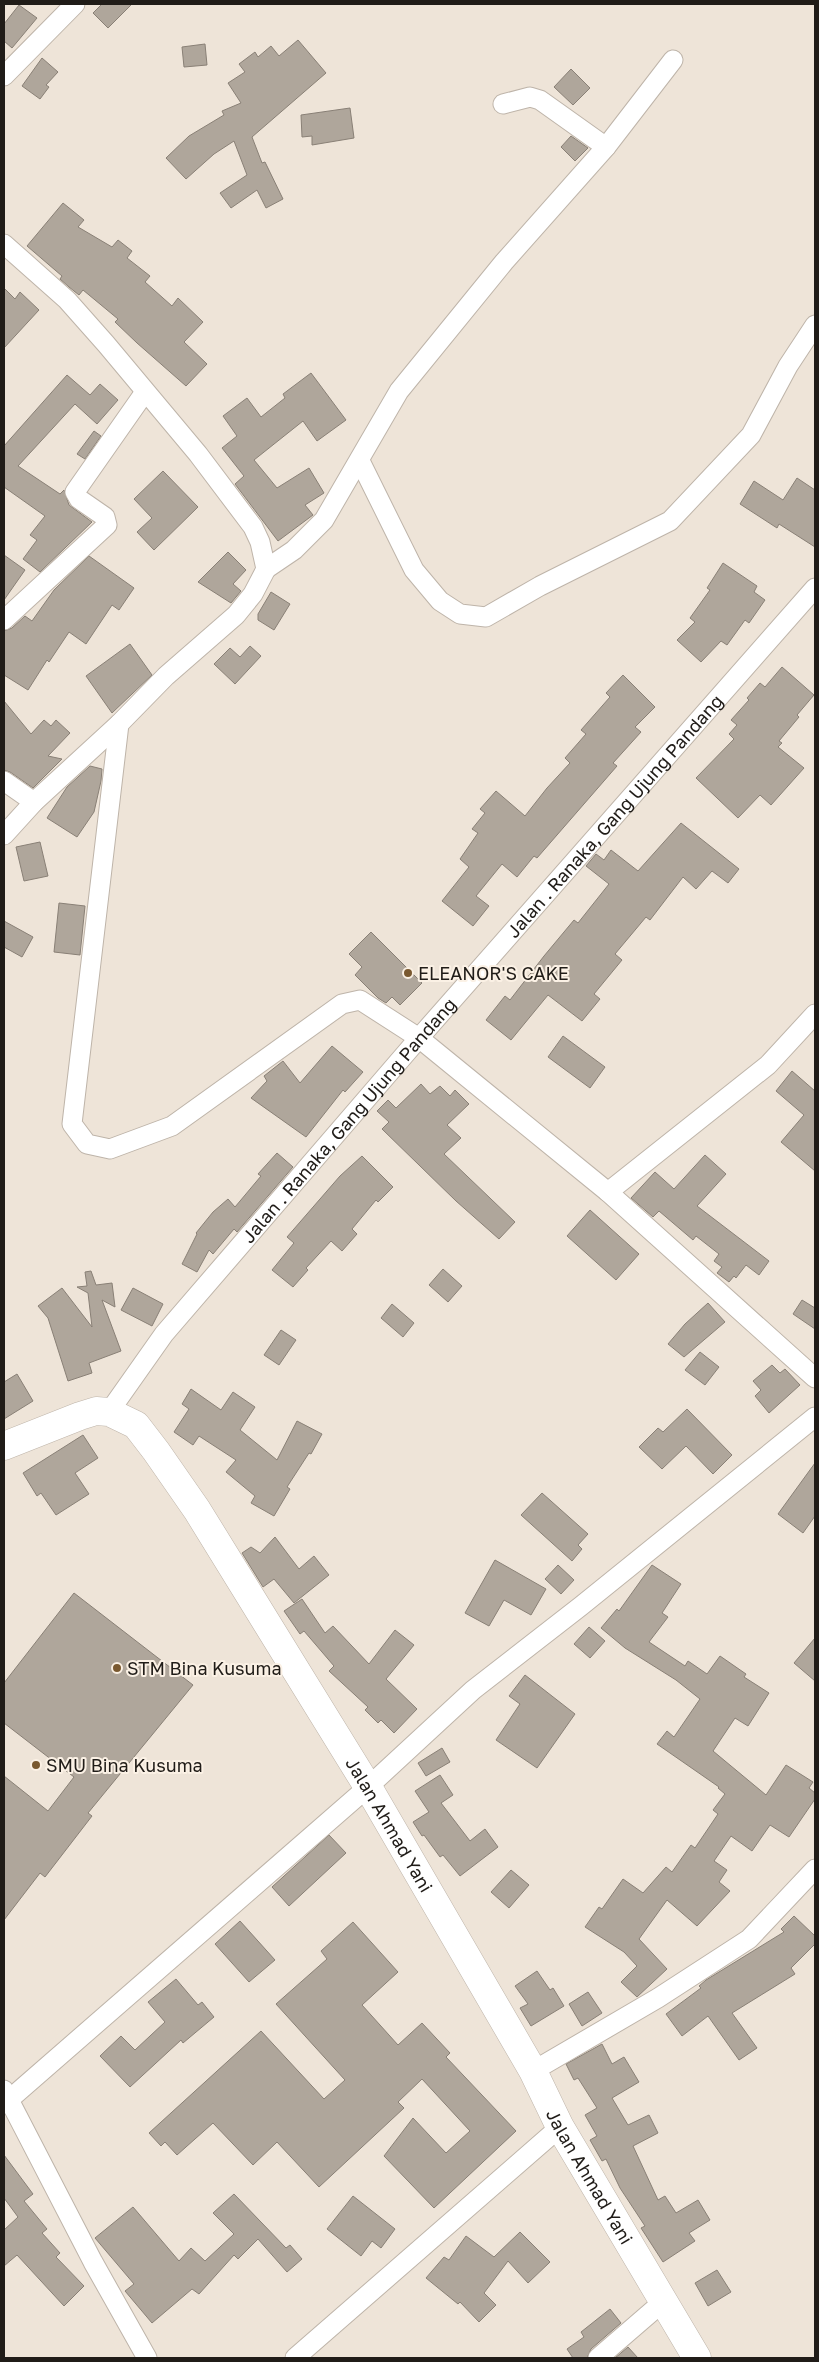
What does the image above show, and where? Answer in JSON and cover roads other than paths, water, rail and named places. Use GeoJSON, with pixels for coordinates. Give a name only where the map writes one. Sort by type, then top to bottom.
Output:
{"type":"FeatureCollection","features":[{"type":"Feature","properties":{"kind":"highway"},"geometry":{"type":"LineString","coordinates":[[4,1446],[80,1416],[96,1411],[109,1412]]}},
{"type":"Feature","properties":{"kind":"highway","name":"Jalan Ahmad Yani"},"geometry":{"type":"LineString","coordinates":[[109,1412],[136,1425],[197,1510],[368,1787],[533,2071],[560,2127],[698,2358]]}},
{"type":"Feature","properties":{"kind":"street"},"geometry":{"type":"LineString","coordinates":[[4,76],[74,4]]}},
{"type":"Feature","properties":{"kind":"street"},"geometry":{"type":"LineString","coordinates":[[4,835],[34,802],[119,724],[166,676],[236,615],[253,594],[266,569],[294,550],[324,520],[399,391],[504,262],[606,146],[673,60]]}},
{"type":"Feature","properties":{"kind":"street"},"geometry":{"type":"LineString","coordinates":[[503,104],[530,97],[540,100],[606,146]]}},
{"type":"Feature","properties":{"kind":"street"},"geometry":{"type":"LineString","coordinates":[[4,244],[67,300],[198,454],[254,527],[260,542],[266,569]]}},
{"type":"Feature","properties":{"kind":"street"},"geometry":{"type":"LineString","coordinates":[[360,460],[414,570],[440,601],[460,614],[486,617],[540,586],[670,521],[751,435],[788,366],[815,325]]}},
{"type":"Feature","properties":{"kind":"street"},"geometry":{"type":"LineString","coordinates":[[4,620],[106,525],[105,517],[79,499],[75,492],[146,392]]}},
{"type":"Feature","properties":{"kind":"street","name":"Jalan . Ranaka, Gang Ujung Pandang"},"geometry":{"type":"LineString","coordinates":[[109,1412],[164,1334],[419,1038],[815,588]]}},
{"type":"Feature","properties":{"kind":"street"},"geometry":{"type":"LineString","coordinates":[[119,724],[72,1124],[87,1144],[110,1149],[172,1126],[342,1004],[360,1000],[419,1038],[608,1192],[815,1378]]}},
{"type":"Feature","properties":{"kind":"street"},"geometry":{"type":"LineString","coordinates":[[4,780],[34,802]]}},
{"type":"Feature","properties":{"kind":"street"},"geometry":{"type":"LineString","coordinates":[[608,1192],[768,1065],[815,1014]]}},
{"type":"Feature","properties":{"kind":"street"},"geometry":{"type":"LineString","coordinates":[[147,2358],[93,2262],[6,2098],[368,1787],[473,1690],[589,1600],[815,1417]]}},
{"type":"Feature","properties":{"kind":"street"},"geometry":{"type":"LineString","coordinates":[[533,2071],[658,1998],[749,1939],[815,1869]]}},
{"type":"Feature","properties":{"kind":"street"},"geometry":{"type":"LineString","coordinates":[[295,2358],[560,2127]]}},
{"type":"Feature","properties":{"kind":"street"},"geometry":{"type":"LineString","coordinates":[[598,2358],[664,2301]]}},
{"type":"Feature","properties":{"kind":"place","name":"ELEANOR'S CAKE"},"geometry":{"type":"Point","coordinates":[408,973]}},
{"type":"Feature","properties":{"kind":"place","name":"STM Bina Kusuma"},"geometry":{"type":"Point","coordinates":[117,1668]}},
{"type":"Feature","properties":{"kind":"place","name":"SMU Bina Kusuma"},"geometry":{"type":"Point","coordinates":[36,1765]}}]}
